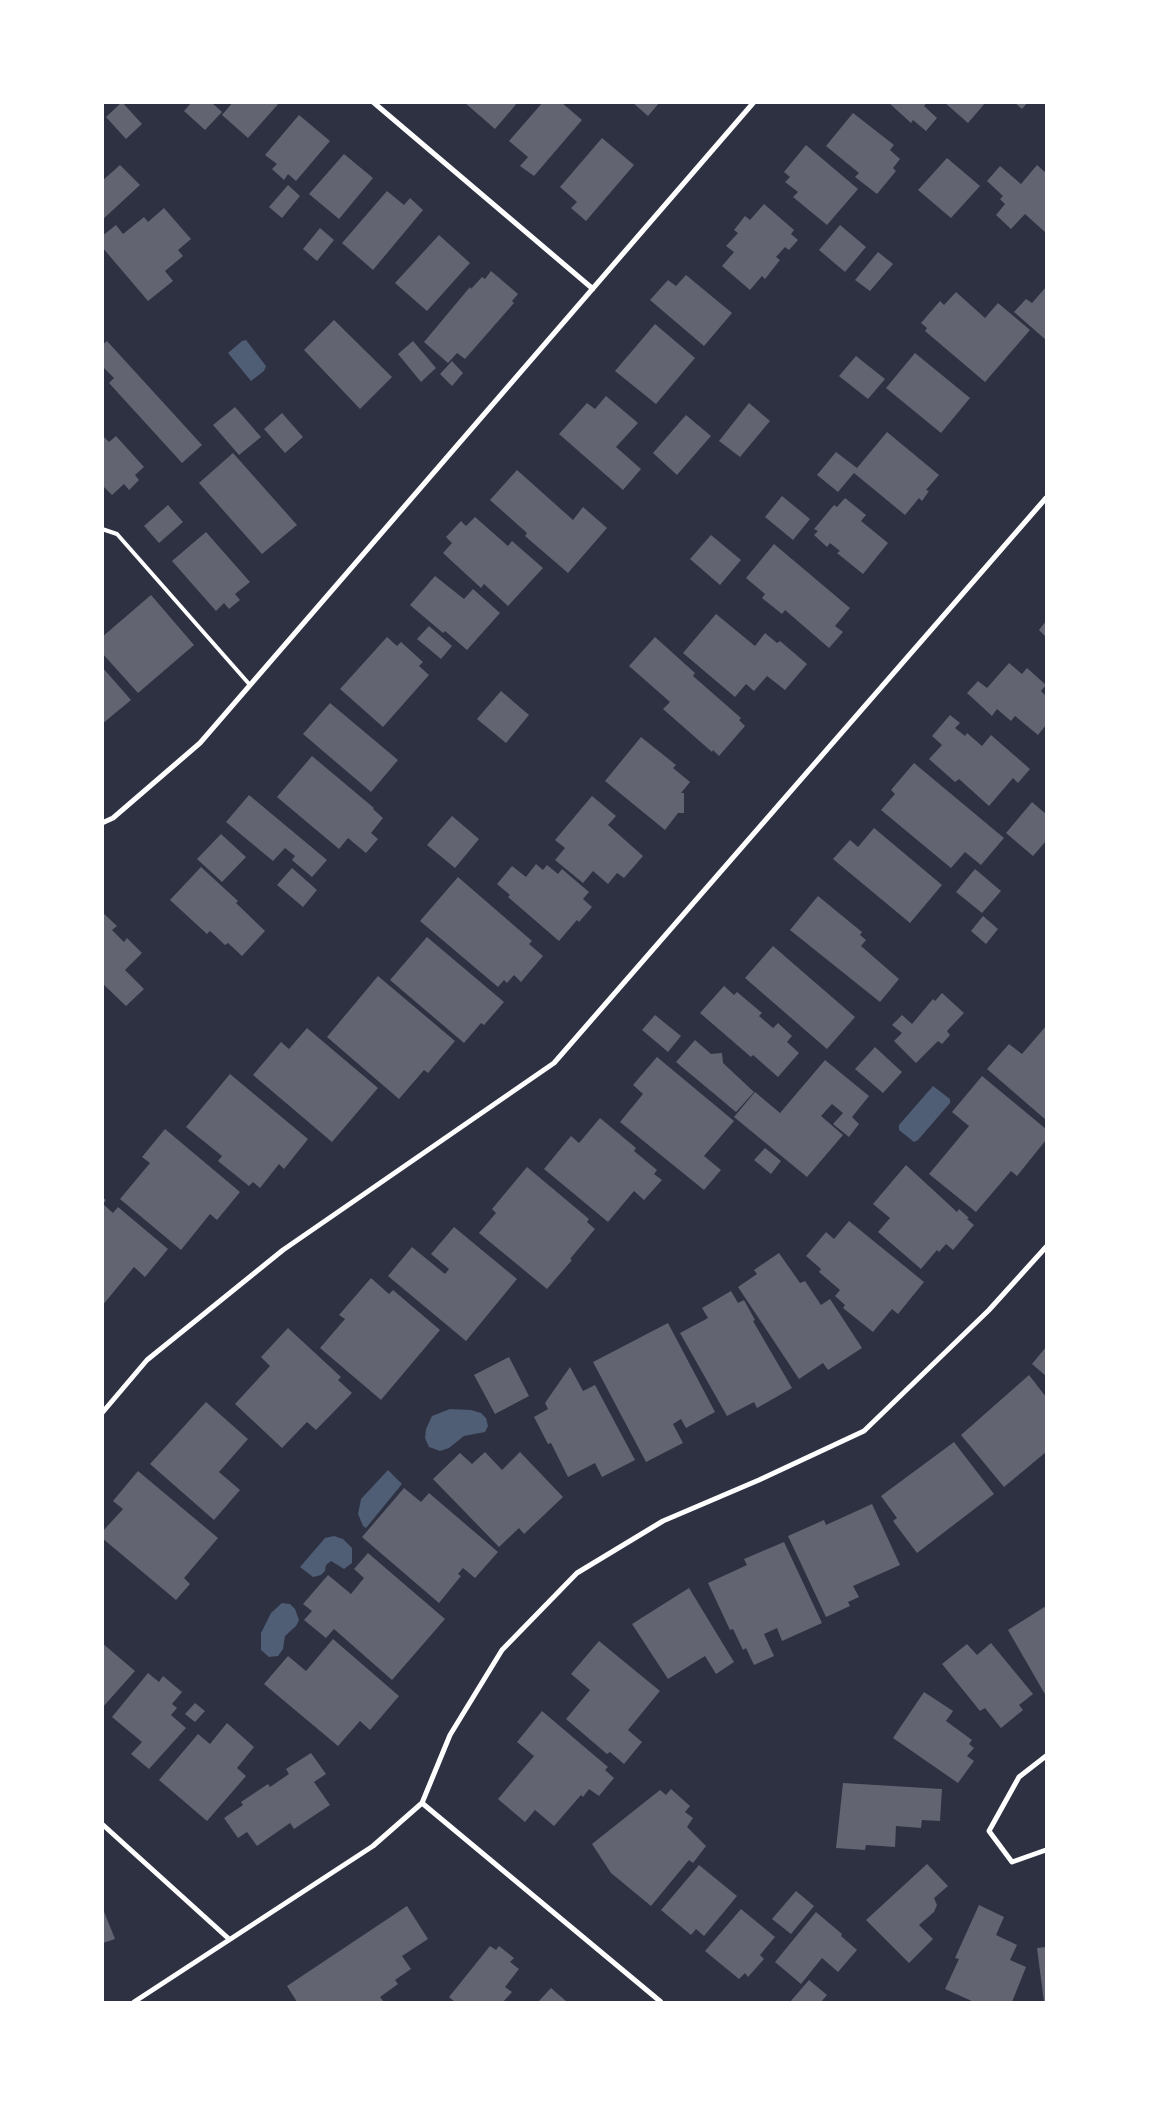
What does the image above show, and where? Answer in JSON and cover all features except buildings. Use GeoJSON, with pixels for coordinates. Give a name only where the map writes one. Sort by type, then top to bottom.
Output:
{"type":"FeatureCollection","features":[{"type":"Feature","properties":{"kind":"street"},"geometry":{"type":"LineString","coordinates":[[373,102],[593,289]]}},
{"type":"Feature","properties":{"kind":"street"},"geometry":{"type":"LineString","coordinates":[[102,823],[114,818],[200,743],[754,102]]}},
{"type":"Feature","properties":{"kind":"street"},"geometry":{"type":"LineString","coordinates":[[102,1413],[147,1360],[283,1250],[554,1063],[1046,498]]}},
{"type":"Feature","properties":{"kind":"street"},"geometry":{"type":"LineString","coordinates":[[134,2002],[373,1846],[422,1803],[450,1735],[502,1650],[577,1573],[663,1522],[864,1431],[990,1310],[1046,1247]]}},
{"type":"Feature","properties":{"kind":"street"},"geometry":{"type":"LineString","coordinates":[[1046,1756],[1018,1777],[990,1831],[1012,1862],[1046,1850]]}},
{"type":"Feature","properties":{"kind":"street"},"geometry":{"type":"LineString","coordinates":[[422,1803],[662,2002]]}},
{"type":"Feature","properties":{"kind":"street"},"geometry":{"type":"LineString","coordinates":[[102,1824],[230,1939]]}},
{"type":"Feature","properties":{"kind":"lane"},"geometry":{"type":"LineString","coordinates":[[102,529],[118,534],[250,685]]}},
{"type":"Feature","properties":{"kind":"water"},"geometry":{"type":"Polygon","coordinates":[[[246,340],[266,366],[264,371],[251,381],[228,353],[242,341],[246,340]]]}},
{"type":"Feature","properties":{"kind":"water"},"geometry":{"type":"Polygon","coordinates":[[[933,1086],[950,1099],[950,1103],[918,1140],[914,1142],[899,1130],[899,1125],[933,1086]]]}},
{"type":"Feature","properties":{"kind":"water"},"geometry":{"type":"Polygon","coordinates":[[[450,1409],[471,1410],[481,1413],[486,1418],[488,1426],[485,1432],[464,1436],[449,1448],[440,1451],[429,1447],[425,1438],[426,1429],[432,1416],[450,1409]]]}},
{"type":"Feature","properties":{"kind":"water"},"geometry":{"type":"Polygon","coordinates":[[[388,1470],[402,1484],[366,1528],[363,1526],[358,1514],[361,1499],[388,1470]]]}},
{"type":"Feature","properties":{"kind":"water"},"geometry":{"type":"Polygon","coordinates":[[[334,1536],[343,1539],[352,1548],[352,1563],[344,1569],[331,1561],[326,1565],[325,1571],[321,1575],[313,1577],[300,1567],[325,1538],[334,1536]]]}},
{"type":"Feature","properties":{"kind":"water"},"geometry":{"type":"Polygon","coordinates":[[[282,1603],[290,1604],[295,1609],[299,1620],[296,1626],[285,1636],[283,1649],[278,1656],[269,1657],[261,1650],[261,1633],[271,1613],[282,1603]]]}}]}
